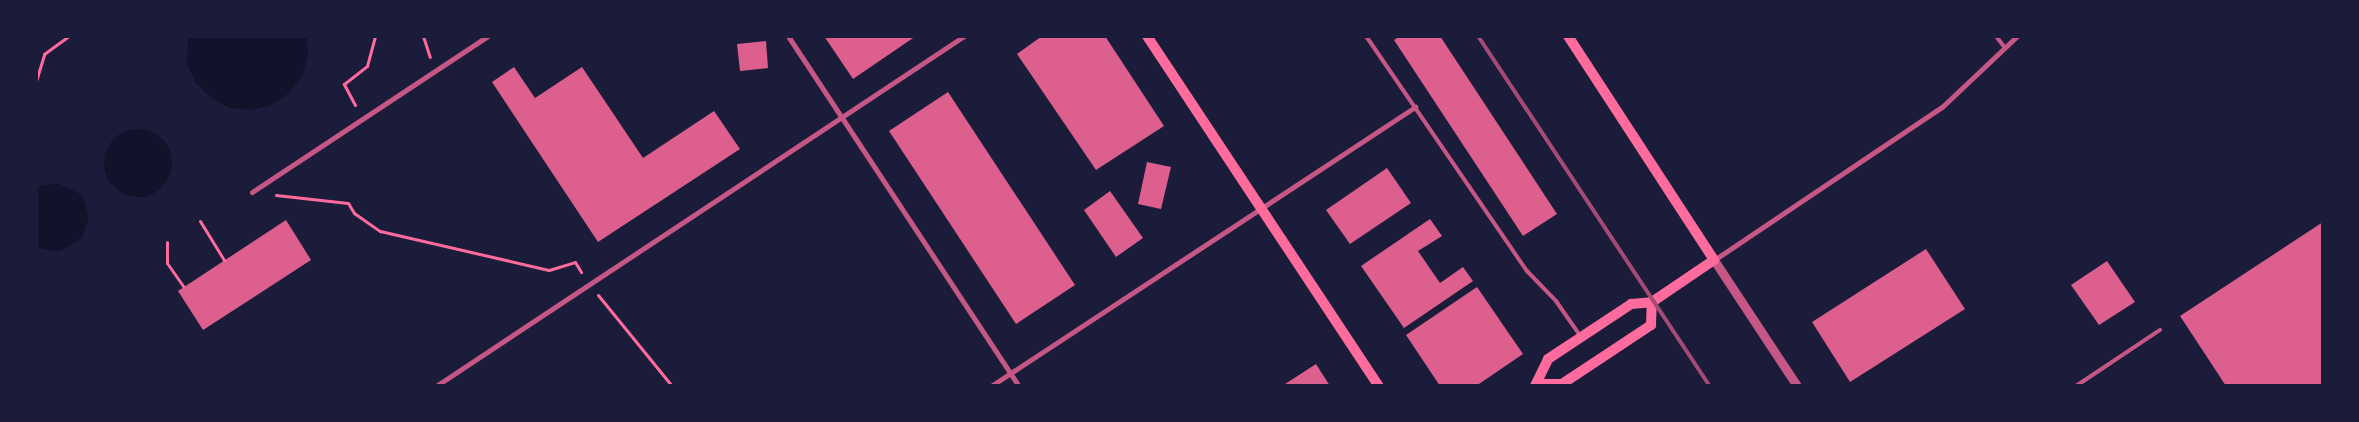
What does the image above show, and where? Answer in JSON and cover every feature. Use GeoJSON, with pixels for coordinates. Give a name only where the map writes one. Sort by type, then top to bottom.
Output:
{"type":"FeatureCollection","features":[{"type":"Feature","properties":{"kind":"main road"},"geometry":{"type":"LineString","coordinates":[[1147,36],[1379,386]]}},
{"type":"Feature","properties":{"kind":"main road"},"geometry":{"type":"LineString","coordinates":[[1568,36],[1714,260],[1652,302],[1631,304],[1548,359],[1535,385],[1562,384],[1651,325],[1652,302]]}},
{"type":"Feature","properties":{"kind":"street"},"geometry":{"type":"LineString","coordinates":[[252,192],[488,36]]}},
{"type":"Feature","properties":{"kind":"street"},"geometry":{"type":"LineString","coordinates":[[788,36],[1018,386]]}},
{"type":"Feature","properties":{"kind":"street"},"geometry":{"type":"LineString","coordinates":[[436,386],[964,36]]}},
{"type":"Feature","properties":{"kind":"street"},"geometry":{"type":"LineString","coordinates":[[1797,386],[1714,260],[1942,107],[2017,36]]}},
{"type":"Feature","properties":{"kind":"street"},"geometry":{"type":"LineString","coordinates":[[991,386],[1415,107]]}},
{"type":"Feature","properties":{"kind":"lane"},"geometry":{"type":"LineString","coordinates":[[1366,36],[1527,271],[1556,301],[1581,337]]}},
{"type":"Feature","properties":{"kind":"lane"},"geometry":{"type":"LineString","coordinates":[[1996,36],[2005,48]]}},
{"type":"Feature","properties":{"kind":"lane"},"geometry":{"type":"LineString","coordinates":[[2076,386],[2160,330]]}},
{"type":"Feature","properties":{"kind":"path"},"geometry":{"type":"LineString","coordinates":[[36,81],[44,54],[68,36]]}},
{"type":"Feature","properties":{"kind":"path"},"geometry":{"type":"LineString","coordinates":[[364,118],[344,84],[367,66],[375,36]]}},
{"type":"Feature","properties":{"kind":"path"},"geometry":{"type":"LineString","coordinates":[[252,192],[348,203],[354,214],[380,232],[549,270],[574,262],[672,386]]}},
{"type":"Feature","properties":{"kind":"path"},"geometry":{"type":"LineString","coordinates":[[200,221],[224,260]]}},
{"type":"Feature","properties":{"kind":"path"},"geometry":{"type":"LineString","coordinates":[[167,242],[167,263],[184,287]]}},
{"type":"Feature","properties":{"kind":"shaded area"},"geometry":{"type":"Polygon","coordinates":[[[188,36],[306,36],[308,56],[302,76],[289,93],[272,105],[251,110],[230,108],[211,98],[196,83],[187,64],[188,36]]]}},
{"type":"Feature","properties":{"kind":"shaded area"},"geometry":{"type":"Polygon","coordinates":[[[138,129],[151,132],[162,139],[169,150],[172,163],[169,176],[162,187],[151,194],[138,197],[125,194],[114,187],[107,176],[104,163],[107,150],[114,139],[125,132],[138,129]]]}},
{"type":"Feature","properties":{"kind":"shaded area"},"geometry":{"type":"Polygon","coordinates":[[[57,183],[82,195],[89,216],[82,238],[59,252],[36,247],[36,187],[57,183]]]}},
{"type":"Feature","properties":{"kind":"building"},"geometry":{"type":"Polygon","coordinates":[[[824,36],[916,36],[853,79],[824,36]]]}},
{"type":"Feature","properties":{"kind":"building"},"geometry":{"type":"Polygon","coordinates":[[[1042,36],[1105,36],[1164,126],[1096,170],[1017,54],[1042,36]]]}},
{"type":"Feature","properties":{"kind":"building"},"geometry":{"type":"Polygon","coordinates":[[[1400,36],[1440,36],[1557,214],[1523,236],[1394,40],[1400,36]]]}},
{"type":"Feature","properties":{"kind":"building"},"geometry":{"type":"Polygon","coordinates":[[[766,41],[768,68],[740,71],[737,44],[766,41]]]}},
{"type":"Feature","properties":{"kind":"building"},"geometry":{"type":"Polygon","coordinates":[[[514,67],[535,98],[582,67],[643,158],[714,111],[740,149],[598,242],[492,82],[514,67]]]}},
{"type":"Feature","properties":{"kind":"building"},"geometry":{"type":"Polygon","coordinates":[[[948,92],[1075,285],[1016,324],[889,131],[948,92]]]}},
{"type":"Feature","properties":{"kind":"building"},"geometry":{"type":"Polygon","coordinates":[[[1147,162],[1171,167],[1161,209],[1138,204],[1147,162]]]}},
{"type":"Feature","properties":{"kind":"building"},"geometry":{"type":"Polygon","coordinates":[[[1387,168],[1411,203],[1350,244],[1326,210],[1387,168]]]}},
{"type":"Feature","properties":{"kind":"building"},"geometry":{"type":"Polygon","coordinates":[[[1110,191],[1143,238],[1116,257],[1084,210],[1110,191]]]}},
{"type":"Feature","properties":{"kind":"building"},"geometry":{"type":"Polygon","coordinates":[[[1430,219],[1442,236],[1418,251],[1440,283],[1463,267],[1473,281],[1404,328],[1361,266],[1430,219]]]}},
{"type":"Feature","properties":{"kind":"building"},"geometry":{"type":"Polygon","coordinates":[[[286,220],[311,260],[203,330],[178,291],[286,220]]]}},
{"type":"Feature","properties":{"kind":"building"},"geometry":{"type":"Polygon","coordinates":[[[2323,222],[2323,386],[2226,386],[2180,316],[2323,222]]]}},
{"type":"Feature","properties":{"kind":"building"},"geometry":{"type":"Polygon","coordinates":[[[1926,249],[1965,309],[1850,382],[1812,322],[1926,249]]]}},
{"type":"Feature","properties":{"kind":"building"},"geometry":{"type":"Polygon","coordinates":[[[2107,261],[2135,302],[2099,325],[2071,285],[2107,261]]]}},
{"type":"Feature","properties":{"kind":"building"},"geometry":{"type":"Polygon","coordinates":[[[1477,287],[1523,354],[1476,386],[1440,386],[1406,335],[1477,287]]]}},
{"type":"Feature","properties":{"kind":"building"},"geometry":{"type":"Polygon","coordinates":[[[1316,364],[1330,386],[1282,386],[1316,364]]]}},
{"type":"Feature","properties":{"kind":"railway"},"geometry":{"type":"LineString","coordinates":[[1478,36],[1710,386]]}}]}
